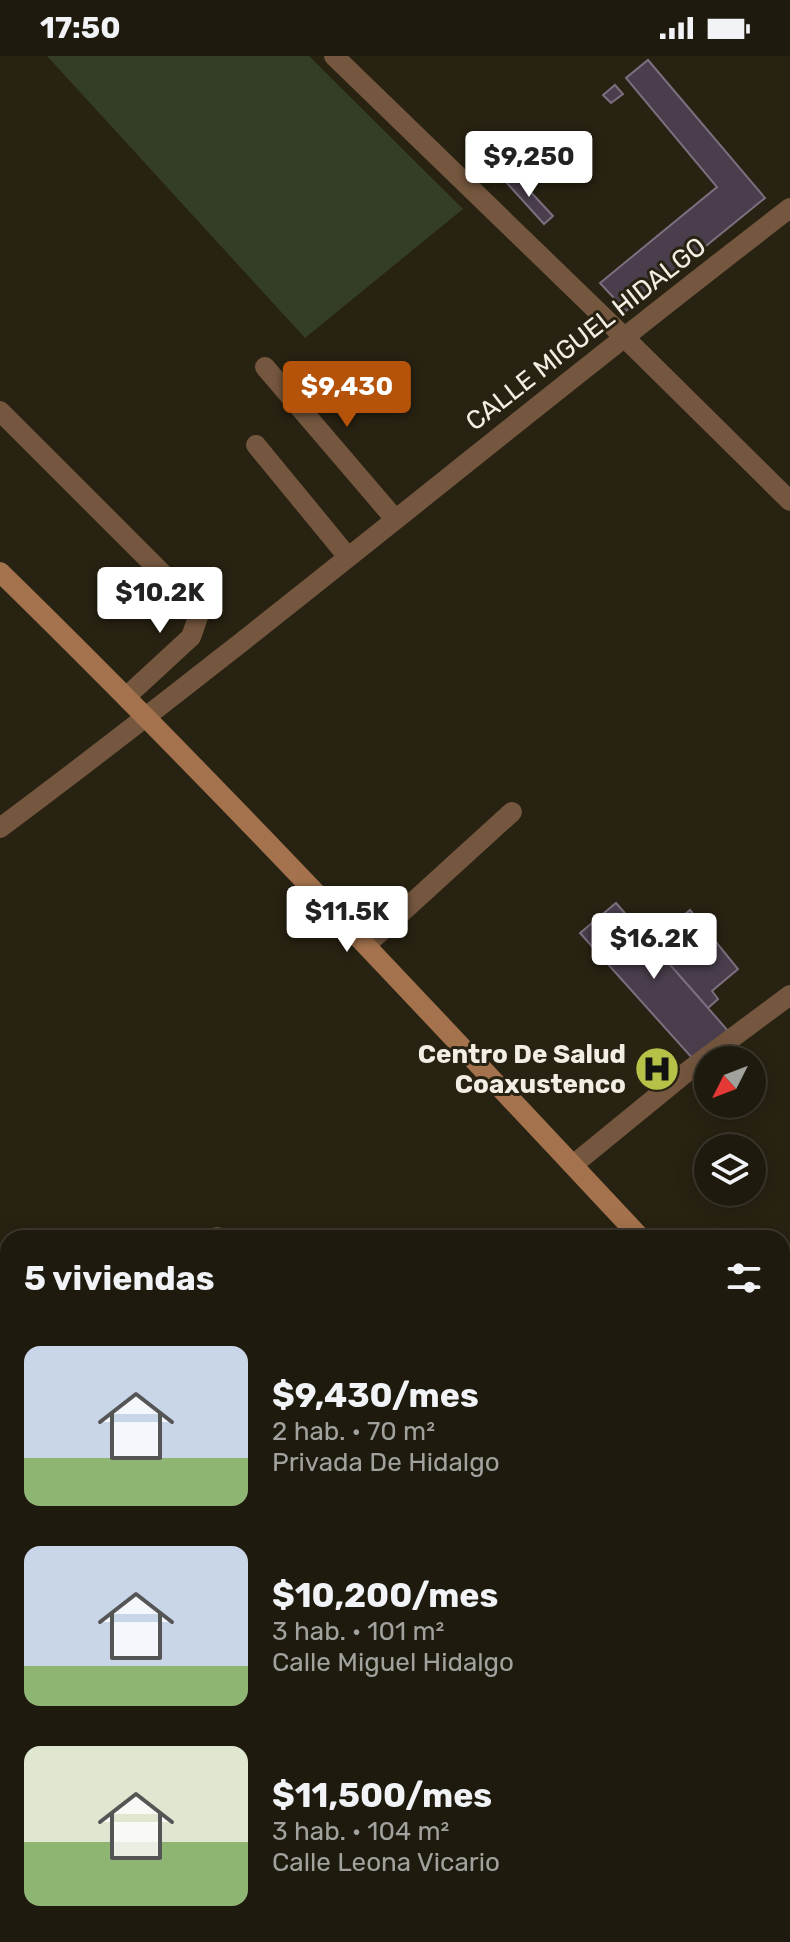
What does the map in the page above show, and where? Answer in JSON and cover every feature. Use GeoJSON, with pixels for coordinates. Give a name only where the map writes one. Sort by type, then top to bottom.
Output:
{"type":"FeatureCollection","features":[{"type":"Feature","properties":{"kind":"street"},"geometry":{"type":"LineString","coordinates":[[334,56],[790,501]]}},
{"type":"Feature","properties":{"kind":"street","name":"CALLE MIGUEL HIDALGO"},"geometry":{"type":"LineString","coordinates":[[0,828],[148,718],[623,336],[790,208]]}},
{"type":"Feature","properties":{"kind":"street"},"geometry":{"type":"LineString","coordinates":[[265,367],[395,519]]}},
{"type":"Feature","properties":{"kind":"street"},"geometry":{"type":"LineString","coordinates":[[0,411],[190,601],[198,617],[191,637],[127,696]]}},
{"type":"Feature","properties":{"kind":"street"},"geometry":{"type":"LineString","coordinates":[[256,445],[348,557]]}},
{"type":"Feature","properties":{"kind":"street"},"geometry":{"type":"LineString","coordinates":[[0,572],[127,696],[367,944],[634,1230]]}},
{"type":"Feature","properties":{"kind":"street"},"geometry":{"type":"LineString","coordinates":[[367,944],[512,812]]}},
{"type":"Feature","properties":{"kind":"street"},"geometry":{"type":"LineString","coordinates":[[573,1165],[688,1071],[790,995]]}},
{"type":"Feature","properties":{"kind":"green space"},"geometry":{"type":"Polygon","coordinates":[[[47,56],[309,56],[463,209],[305,338],[47,56]]]}},
{"type":"Feature","properties":{"kind":"building"},"geometry":{"type":"Polygon","coordinates":[[[648,60],[765,198],[626,311],[600,283],[717,187],[626,78],[648,60]]]}},
{"type":"Feature","properties":{"kind":"building"},"geometry":{"type":"Polygon","coordinates":[[[615,85],[623,94],[611,103],[603,95],[615,85]]]}},
{"type":"Feature","properties":{"kind":"building"},"geometry":{"type":"Polygon","coordinates":[[[514,174],[553,216],[544,224],[506,182],[514,174]]]}},
{"type":"Feature","properties":{"kind":"building"},"geometry":{"type":"Polygon","coordinates":[[[616,903],[729,1032],[710,1046],[694,1046],[693,1059],[580,933],[616,903]]]}},
{"type":"Feature","properties":{"kind":"building"},"geometry":{"type":"Polygon","coordinates":[[[690,910],[738,969],[712,991],[718,999],[708,1008],[651,943],[690,910]]]}},
{"type":"Feature","properties":{"kind":"place","name":"Centro De Salud Coaxustenco"},"geometry":{"type":"Point","coordinates":[657,1069]}}]}
